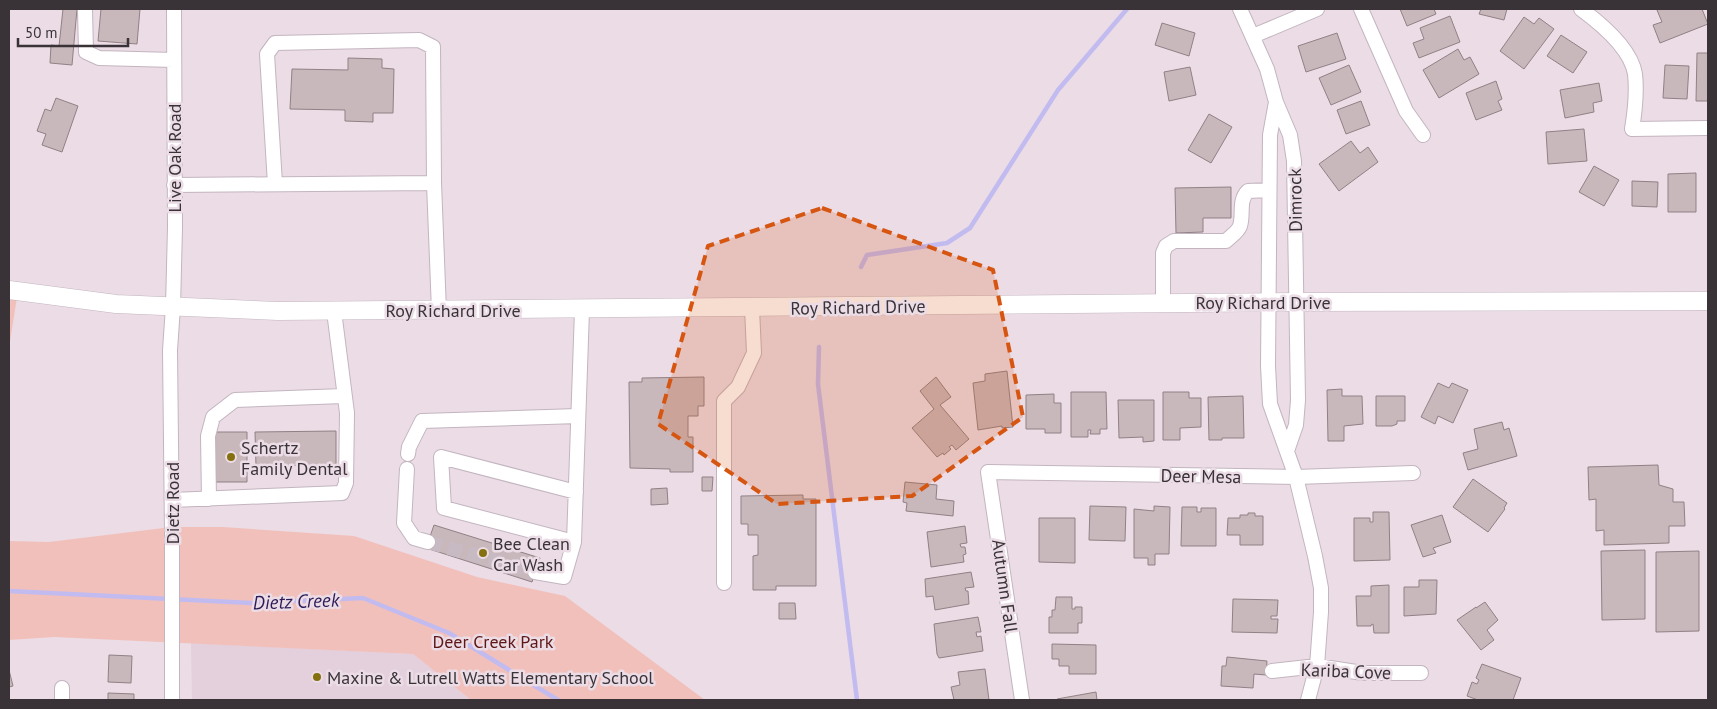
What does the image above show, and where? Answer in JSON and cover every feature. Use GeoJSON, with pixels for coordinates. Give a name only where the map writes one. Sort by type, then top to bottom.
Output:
{"type":"FeatureCollection","features":[{"type":"Feature","properties":{"kind":"main road","name":"Roy Richard Drive"},"geometry":{"type":"LineString","coordinates":[[9,290],[116,304],[278,311],[582,310],[1268,302],[1708,301]]}},
{"type":"Feature","properties":{"kind":"street"},"geometry":{"type":"LineString","coordinates":[[85,9],[86,52],[99,58],[174,60]]}},
{"type":"Feature","properties":{"kind":"street","name":"Live Oak Road"},"geometry":{"type":"LineString","coordinates":[[173,307],[174,9]]}},
{"type":"Feature","properties":{"kind":"street","name":"Dimrock"},"geometry":{"type":"LineString","coordinates":[[1240,9],[1267,69],[1276,102],[1290,135],[1294,161],[1298,400],[1296,425],[1287,451]]}},
{"type":"Feature","properties":{"kind":"street"},"geometry":{"type":"LineString","coordinates":[[1253,36],[1317,9]]}},
{"type":"Feature","properties":{"kind":"street"},"geometry":{"type":"LineString","coordinates":[[1361,9],[1406,111],[1423,135]]}},
{"type":"Feature","properties":{"kind":"street"},"geometry":{"type":"LineString","coordinates":[[1581,9],[1613,36],[1629,58],[1635,73],[1635,106],[1632,129],[1708,128]]}},
{"type":"Feature","properties":{"kind":"street"},"geometry":{"type":"LineString","coordinates":[[275,184],[268,54],[275,43],[419,40],[434,46],[434,183],[439,310]]}},
{"type":"Feature","properties":{"kind":"street","name":"Dimrock"},"geometry":{"type":"LineString","coordinates":[[1276,102],[1270,135],[1268,302],[1270,404],[1296,478],[1321,588],[1322,612],[1317,666],[1308,700]]}},
{"type":"Feature","properties":{"kind":"street"},"geometry":{"type":"LineString","coordinates":[[174,185],[434,183]]}},
{"type":"Feature","properties":{"kind":"street"},"geometry":{"type":"LineString","coordinates":[[1163,303],[1163,253],[1166,246],[1174,241],[1226,241],[1238,230],[1241,203],[1244,195],[1248,191],[1269,190]]}},
{"type":"Feature","properties":{"kind":"street","name":"Dietz Road"},"geometry":{"type":"LineString","coordinates":[[172,700],[170,350],[173,307]]}},
{"type":"Feature","properties":{"kind":"street"},"geometry":{"type":"LineString","coordinates":[[724,583],[724,401],[738,387],[754,354],[752,308]]}},
{"type":"Feature","properties":{"kind":"street"},"geometry":{"type":"LineString","coordinates":[[535,572],[564,577],[574,542],[582,310]]}},
{"type":"Feature","properties":{"kind":"street"},"geometry":{"type":"LineString","coordinates":[[172,500],[342,493],[346,483],[347,413],[334,311]]}},
{"type":"Feature","properties":{"kind":"street"},"geometry":{"type":"LineString","coordinates":[[209,499],[208,436],[213,417],[235,400],[344,396]]}},
{"type":"Feature","properties":{"kind":"street"},"geometry":{"type":"LineString","coordinates":[[408,454],[409,447],[422,421],[578,416]]}},
{"type":"Feature","properties":{"kind":"street"},"geometry":{"type":"LineString","coordinates":[[574,542],[444,508],[441,457],[576,492]]}},
{"type":"Feature","properties":{"kind":"street"},"geometry":{"type":"LineString","coordinates":[[407,469],[404,522],[414,538],[428,542]]}},
{"type":"Feature","properties":{"kind":"street","name":"Deer Mesa"},"geometry":{"type":"LineString","coordinates":[[988,472],[1296,478],[1413,473]]}},
{"type":"Feature","properties":{"kind":"street","name":"Autumn Fall"},"geometry":{"type":"LineString","coordinates":[[988,472],[1022,700]]}},
{"type":"Feature","properties":{"kind":"street","name":"Kariba Cove"},"geometry":{"type":"LineString","coordinates":[[1272,671],[1317,666],[1363,673],[1421,673]]}},
{"type":"Feature","properties":{"kind":"highlighted area"},"geometry":{"type":"Polygon","coordinates":[[[822,208],[993,270],[1023,417],[912,496],[777,504],[658,424],[708,246],[822,208]]]}},
{"type":"Feature","properties":{"kind":"shaded area","name":"Maxine & Lutrell Watts Elementary School"},"geometry":{"type":"Polygon","coordinates":[[[191,643],[413,654],[471,700],[192,700],[191,643]]]}},
{"type":"Feature","properties":{"kind":"green space"},"geometry":{"type":"Polygon","coordinates":[[[9,290],[18,291],[9,348],[9,290]]]}},
{"type":"Feature","properties":{"kind":"green space","name":"Deer Creek Park"},"geometry":{"type":"Polygon","coordinates":[[[172,527],[223,527],[354,536],[477,577],[565,596],[705,700],[471,700],[413,654],[54,637],[9,640],[9,541],[49,542],[172,527]]]}},
{"type":"Feature","properties":{"kind":"building"},"geometry":{"type":"Polygon","coordinates":[[[63,9],[77,9],[72,65],[50,63],[51,45],[59,46],[63,9]]]}},
{"type":"Feature","properties":{"kind":"building"},"geometry":{"type":"Polygon","coordinates":[[[101,9],[140,9],[137,44],[98,41],[101,9]]]}},
{"type":"Feature","properties":{"kind":"building"},"geometry":{"type":"Polygon","coordinates":[[[1400,9],[1434,9],[1436,14],[1407,26],[1400,9]]]}},
{"type":"Feature","properties":{"kind":"building"},"geometry":{"type":"Polygon","coordinates":[[[1481,9],[1507,9],[1504,20],[1479,14],[1481,9]]]}},
{"type":"Feature","properties":{"kind":"building"},"geometry":{"type":"Polygon","coordinates":[[[1702,9],[1708,24],[1660,43],[1653,25],[1662,22],[1657,10],[1702,9]]]}},
{"type":"Feature","properties":{"kind":"building"},"geometry":{"type":"Polygon","coordinates":[[[1450,16],[1460,42],[1419,58],[1413,43],[1424,39],[1420,28],[1450,16]]]}},
{"type":"Feature","properties":{"kind":"building"},"geometry":{"type":"Polygon","coordinates":[[[1524,17],[1534,24],[1539,18],[1554,29],[1524,69],[1500,51],[1524,17]]]}},
{"type":"Feature","properties":{"kind":"building"},"geometry":{"type":"Polygon","coordinates":[[[1162,23],[1195,33],[1189,56],[1155,45],[1162,23]]]}},
{"type":"Feature","properties":{"kind":"building"},"geometry":{"type":"Polygon","coordinates":[[[1337,33],[1346,59],[1306,72],[1298,46],[1337,33]]]}},
{"type":"Feature","properties":{"kind":"building"},"geometry":{"type":"Polygon","coordinates":[[[1561,35],[1587,52],[1573,73],[1547,56],[1561,35]]]}},
{"type":"Feature","properties":{"kind":"building"},"geometry":{"type":"Polygon","coordinates":[[[1458,49],[1464,60],[1470,57],[1479,74],[1439,98],[1423,70],[1458,49]]]}},
{"type":"Feature","properties":{"kind":"building"},"geometry":{"type":"Polygon","coordinates":[[[1697,53],[1708,53],[1708,101],[1696,101],[1697,53]]]}},
{"type":"Feature","properties":{"kind":"building"},"geometry":{"type":"Polygon","coordinates":[[[348,58],[382,59],[382,68],[394,69],[393,113],[373,113],[373,122],[345,121],[345,110],[290,109],[292,69],[348,70],[348,58]]]}},
{"type":"Feature","properties":{"kind":"building"},"geometry":{"type":"Polygon","coordinates":[[[1349,65],[1361,92],[1331,105],[1319,78],[1349,65]]]}},
{"type":"Feature","properties":{"kind":"building"},"geometry":{"type":"Polygon","coordinates":[[[1665,65],[1689,66],[1687,99],[1663,98],[1665,65]]]}},
{"type":"Feature","properties":{"kind":"building"},"geometry":{"type":"Polygon","coordinates":[[[1190,67],[1196,95],[1169,101],[1164,72],[1190,67]]]}},
{"type":"Feature","properties":{"kind":"building"},"geometry":{"type":"Polygon","coordinates":[[[1496,81],[1502,99],[1498,101],[1502,110],[1476,120],[1466,93],[1496,81]]]}},
{"type":"Feature","properties":{"kind":"building"},"geometry":{"type":"Polygon","coordinates":[[[1599,83],[1602,101],[1593,103],[1594,112],[1565,118],[1560,90],[1599,83]]]}},
{"type":"Feature","properties":{"kind":"building"},"geometry":{"type":"Polygon","coordinates":[[[56,98],[78,106],[62,152],[42,145],[46,134],[37,131],[45,109],[51,111],[56,98]]]}},
{"type":"Feature","properties":{"kind":"building"},"geometry":{"type":"Polygon","coordinates":[[[1361,101],[1370,125],[1346,134],[1337,110],[1361,101]]]}},
{"type":"Feature","properties":{"kind":"building"},"geometry":{"type":"Polygon","coordinates":[[[1209,114],[1232,127],[1211,163],[1188,150],[1209,114]]]}},
{"type":"Feature","properties":{"kind":"building"},"geometry":{"type":"Polygon","coordinates":[[[1584,129],[1587,161],[1548,164],[1546,132],[1584,129]]]}},
{"type":"Feature","properties":{"kind":"building"},"geometry":{"type":"Polygon","coordinates":[[[1351,141],[1360,153],[1368,147],[1378,162],[1339,191],[1319,164],[1351,141]]]}},
{"type":"Feature","properties":{"kind":"building"},"geometry":{"type":"Polygon","coordinates":[[[1594,166],[1619,180],[1604,206],[1579,192],[1594,166]]]}},
{"type":"Feature","properties":{"kind":"building"},"geometry":{"type":"Polygon","coordinates":[[[1696,173],[1696,212],[1668,212],[1668,174],[1696,173]]]}},
{"type":"Feature","properties":{"kind":"building"},"geometry":{"type":"Polygon","coordinates":[[[1632,181],[1658,182],[1657,207],[1632,206],[1632,181]]]}},
{"type":"Feature","properties":{"kind":"building"},"geometry":{"type":"Polygon","coordinates":[[[1231,187],[1231,218],[1203,218],[1203,232],[1176,233],[1175,188],[1231,187]]]}},
{"type":"Feature","properties":{"kind":"building"},"geometry":{"type":"Polygon","coordinates":[[[1007,371],[1013,427],[1002,428],[1002,426],[978,430],[973,383],[985,381],[985,374],[1007,371]]]}},
{"type":"Feature","properties":{"kind":"building"},"geometry":{"type":"Polygon","coordinates":[[[704,377],[704,406],[698,406],[698,416],[688,416],[688,437],[693,437],[693,472],[670,472],[670,469],[630,468],[629,382],[642,382],[642,378],[704,377]]]}},
{"type":"Feature","properties":{"kind":"building"},"geometry":{"type":"Polygon","coordinates":[[[936,377],[951,397],[940,405],[969,439],[956,450],[952,445],[949,447],[951,449],[944,455],[943,453],[937,457],[912,428],[934,409],[920,391],[936,377]]]}},
{"type":"Feature","properties":{"kind":"building"},"geometry":{"type":"Polygon","coordinates":[[[1438,383],[1449,388],[1452,383],[1468,390],[1453,423],[1438,416],[1435,424],[1421,417],[1438,383]]]}},
{"type":"Feature","properties":{"kind":"building"},"geometry":{"type":"Polygon","coordinates":[[[1342,389],[1342,396],[1362,396],[1363,424],[1344,426],[1344,441],[1328,441],[1327,390],[1342,389]]]}},
{"type":"Feature","properties":{"kind":"building"},"geometry":{"type":"Polygon","coordinates":[[[1071,392],[1106,392],[1107,429],[1100,429],[1100,434],[1090,434],[1091,430],[1088,430],[1088,437],[1071,437],[1071,392]]]}},
{"type":"Feature","properties":{"kind":"building"},"geometry":{"type":"Polygon","coordinates":[[[1163,392],[1189,392],[1189,398],[1201,398],[1201,427],[1180,428],[1180,440],[1163,440],[1163,392]]]}},
{"type":"Feature","properties":{"kind":"building"},"geometry":{"type":"Polygon","coordinates":[[[1054,394],[1054,403],[1061,403],[1061,433],[1045,433],[1045,429],[1026,429],[1026,395],[1054,394]]]}},
{"type":"Feature","properties":{"kind":"building"},"geometry":{"type":"Polygon","coordinates":[[[1243,396],[1244,438],[1209,440],[1208,397],[1243,396]]]}},
{"type":"Feature","properties":{"kind":"building"},"geometry":{"type":"Polygon","coordinates":[[[1376,396],[1405,396],[1405,421],[1397,421],[1397,424],[1392,426],[1376,426],[1376,396]]]}},
{"type":"Feature","properties":{"kind":"building"},"geometry":{"type":"Polygon","coordinates":[[[1118,400],[1154,400],[1154,441],[1143,442],[1143,437],[1119,438],[1118,400]]]}},
{"type":"Feature","properties":{"kind":"building"},"geometry":{"type":"Polygon","coordinates":[[[1502,422],[1504,430],[1509,428],[1517,456],[1468,470],[1463,453],[1478,449],[1474,429],[1502,422]]]}},
{"type":"Feature","properties":{"kind":"building"},"geometry":{"type":"Polygon","coordinates":[[[336,431],[336,465],[256,466],[255,432],[336,431]]]}},
{"type":"Feature","properties":{"kind":"building","name":"Schertz Family Dental"},"geometry":{"type":"Polygon","coordinates":[[[215,432],[247,432],[247,482],[215,482],[215,432]]]}},
{"type":"Feature","properties":{"kind":"building"},"geometry":{"type":"Polygon","coordinates":[[[1658,465],[1659,485],[1673,489],[1673,502],[1684,502],[1685,526],[1669,526],[1669,543],[1604,545],[1604,530],[1596,531],[1596,499],[1589,500],[1588,467],[1658,465]]]}},
{"type":"Feature","properties":{"kind":"building"},"geometry":{"type":"Polygon","coordinates":[[[702,477],[713,477],[712,491],[702,491],[702,477]]]}},
{"type":"Feature","properties":{"kind":"building"},"geometry":{"type":"Polygon","coordinates":[[[1473,479],[1507,503],[1505,509],[1488,532],[1453,507],[1473,479]]]}},
{"type":"Feature","properties":{"kind":"building"},"geometry":{"type":"Polygon","coordinates":[[[905,482],[937,485],[936,499],[954,501],[953,516],[906,511],[907,503],[903,502],[905,482]]]}},
{"type":"Feature","properties":{"kind":"building"},"geometry":{"type":"Polygon","coordinates":[[[667,488],[668,504],[651,505],[651,489],[667,488]]]}},
{"type":"Feature","properties":{"kind":"building"},"geometry":{"type":"Polygon","coordinates":[[[803,495],[803,499],[816,499],[816,586],[776,586],[776,590],[753,590],[753,556],[758,555],[758,535],[748,535],[748,524],[741,524],[741,496],[803,495]]]}},
{"type":"Feature","properties":{"kind":"building"},"geometry":{"type":"Polygon","coordinates":[[[1090,506],[1126,507],[1125,541],[1089,540],[1090,506]]]}},
{"type":"Feature","properties":{"kind":"building"},"geometry":{"type":"Polygon","coordinates":[[[1154,506],[1170,507],[1169,554],[1155,554],[1155,565],[1148,565],[1148,558],[1134,558],[1134,509],[1154,511],[1154,506]]]}},
{"type":"Feature","properties":{"kind":"building"},"geometry":{"type":"Polygon","coordinates":[[[1182,507],[1197,507],[1197,512],[1201,512],[1201,508],[1216,508],[1216,546],[1181,546],[1182,507]]]}},
{"type":"Feature","properties":{"kind":"building"},"geometry":{"type":"Polygon","coordinates":[[[1373,512],[1389,512],[1390,560],[1354,561],[1354,518],[1370,518],[1370,522],[1373,522],[1373,512]]]}},
{"type":"Feature","properties":{"kind":"building"},"geometry":{"type":"Polygon","coordinates":[[[1248,513],[1255,513],[1255,516],[1263,516],[1263,545],[1240,545],[1240,535],[1227,535],[1228,518],[1240,518],[1240,515],[1248,515],[1248,513]]]}},
{"type":"Feature","properties":{"kind":"building"},"geometry":{"type":"Polygon","coordinates":[[[1442,515],[1451,542],[1433,548],[1436,553],[1423,557],[1411,525],[1442,515]]]}},
{"type":"Feature","properties":{"kind":"building"},"geometry":{"type":"Polygon","coordinates":[[[1039,518],[1075,518],[1075,563],[1039,562],[1039,518]]]}},
{"type":"Feature","properties":{"kind":"building","name":"Bee Clean Car Wash"},"geometry":{"type":"Polygon","coordinates":[[[434,525],[540,558],[532,582],[426,548],[434,525]]]}},
{"type":"Feature","properties":{"kind":"building"},"geometry":{"type":"Polygon","coordinates":[[[965,526],[967,543],[960,544],[961,547],[965,547],[964,562],[931,567],[927,532],[965,526]]]}},
{"type":"Feature","properties":{"kind":"building"},"geometry":{"type":"Polygon","coordinates":[[[1645,550],[1645,619],[1602,620],[1601,551],[1645,550]]]}},
{"type":"Feature","properties":{"kind":"building"},"geometry":{"type":"Polygon","coordinates":[[[1699,551],[1699,631],[1656,632],[1656,552],[1699,551]]]}},
{"type":"Feature","properties":{"kind":"building"},"geometry":{"type":"Polygon","coordinates":[[[971,572],[974,587],[965,588],[968,591],[969,604],[935,610],[933,596],[926,597],[925,579],[971,572]]]}},
{"type":"Feature","properties":{"kind":"building"},"geometry":{"type":"Polygon","coordinates":[[[1419,580],[1437,580],[1436,614],[1404,616],[1404,587],[1419,587],[1419,580]]]}},
{"type":"Feature","properties":{"kind":"building"},"geometry":{"type":"Polygon","coordinates":[[[1389,585],[1389,633],[1374,633],[1373,624],[1371,626],[1357,626],[1356,596],[1371,596],[1371,586],[1389,585]]]}},
{"type":"Feature","properties":{"kind":"building"},"geometry":{"type":"Polygon","coordinates":[[[1056,597],[1072,597],[1072,609],[1082,607],[1082,623],[1078,623],[1078,633],[1049,633],[1049,617],[1052,617],[1052,610],[1055,610],[1056,597]]]}},
{"type":"Feature","properties":{"kind":"building"},"geometry":{"type":"Polygon","coordinates":[[[1233,599],[1278,600],[1277,616],[1271,616],[1271,619],[1278,619],[1277,633],[1232,632],[1233,599]]]}},
{"type":"Feature","properties":{"kind":"building"},"geometry":{"type":"Polygon","coordinates":[[[1485,602],[1498,620],[1487,630],[1494,640],[1481,650],[1457,620],[1485,602]]]}},
{"type":"Feature","properties":{"kind":"building"},"geometry":{"type":"Polygon","coordinates":[[[779,603],[795,603],[796,619],[779,619],[779,603]]]}},
{"type":"Feature","properties":{"kind":"building"},"geometry":{"type":"Polygon","coordinates":[[[978,617],[981,632],[976,632],[977,637],[981,636],[983,651],[939,658],[934,624],[978,617]]]}},
{"type":"Feature","properties":{"kind":"building"},"geometry":{"type":"Polygon","coordinates":[[[1052,644],[1096,645],[1096,674],[1069,674],[1069,666],[1059,666],[1059,659],[1052,659],[1052,644]]]}},
{"type":"Feature","properties":{"kind":"building"},"geometry":{"type":"Polygon","coordinates":[[[109,655],[132,656],[131,683],[108,682],[109,655]]]}},
{"type":"Feature","properties":{"kind":"building"},"geometry":{"type":"Polygon","coordinates":[[[1227,657],[1267,661],[1266,675],[1254,674],[1253,688],[1221,686],[1222,666],[1226,666],[1227,657]]]}},
{"type":"Feature","properties":{"kind":"building"},"geometry":{"type":"Polygon","coordinates":[[[1482,664],[1521,678],[1513,700],[1478,700],[1467,696],[1472,682],[1477,684],[1479,680],[1476,678],[1482,664]]]}},
{"type":"Feature","properties":{"kind":"building"},"geometry":{"type":"Polygon","coordinates":[[[985,669],[989,700],[954,700],[951,687],[960,685],[958,672],[985,669]]]}},
{"type":"Feature","properties":{"kind":"building"},"geometry":{"type":"Polygon","coordinates":[[[9,670],[13,686],[9,687],[9,670]]]}},
{"type":"Feature","properties":{"kind":"building"},"geometry":{"type":"Polygon","coordinates":[[[1096,692],[1097,700],[1057,699],[1096,692]]]}},
{"type":"Feature","properties":{"kind":"building"},"geometry":{"type":"Polygon","coordinates":[[[108,693],[134,694],[134,700],[108,700],[108,693]]]}},
{"type":"Feature","properties":{"kind":"waterway"},"geometry":{"type":"LineString","coordinates":[[861,267],[867,255],[947,243],[970,228],[1058,90],[1127,9]]}},
{"type":"Feature","properties":{"kind":"waterway"},"geometry":{"type":"LineString","coordinates":[[819,347],[818,384],[857,700]]}},
{"type":"Feature","properties":{"kind":"waterway","name":"Dietz Creek"},"geometry":{"type":"LineString","coordinates":[[9,591],[251,603],[363,598],[449,633],[558,700]]}},
{"type":"Feature","properties":{"kind":"tunnel"},"geometry":{"type":"LineString","coordinates":[[428,542],[535,572]]}},
{"type":"Feature","properties":{"kind":"place","name":"Schertz Family Dental"},"geometry":{"type":"Point","coordinates":[231,457]}},
{"type":"Feature","properties":{"kind":"place","name":"Bee Clean Car Wash"},"geometry":{"type":"Point","coordinates":[483,553]}},
{"type":"Feature","properties":{"kind":"place","name":"Maxine & Lutrell Watts Elementary School"},"geometry":{"type":"Point","coordinates":[317,677]}}]}
